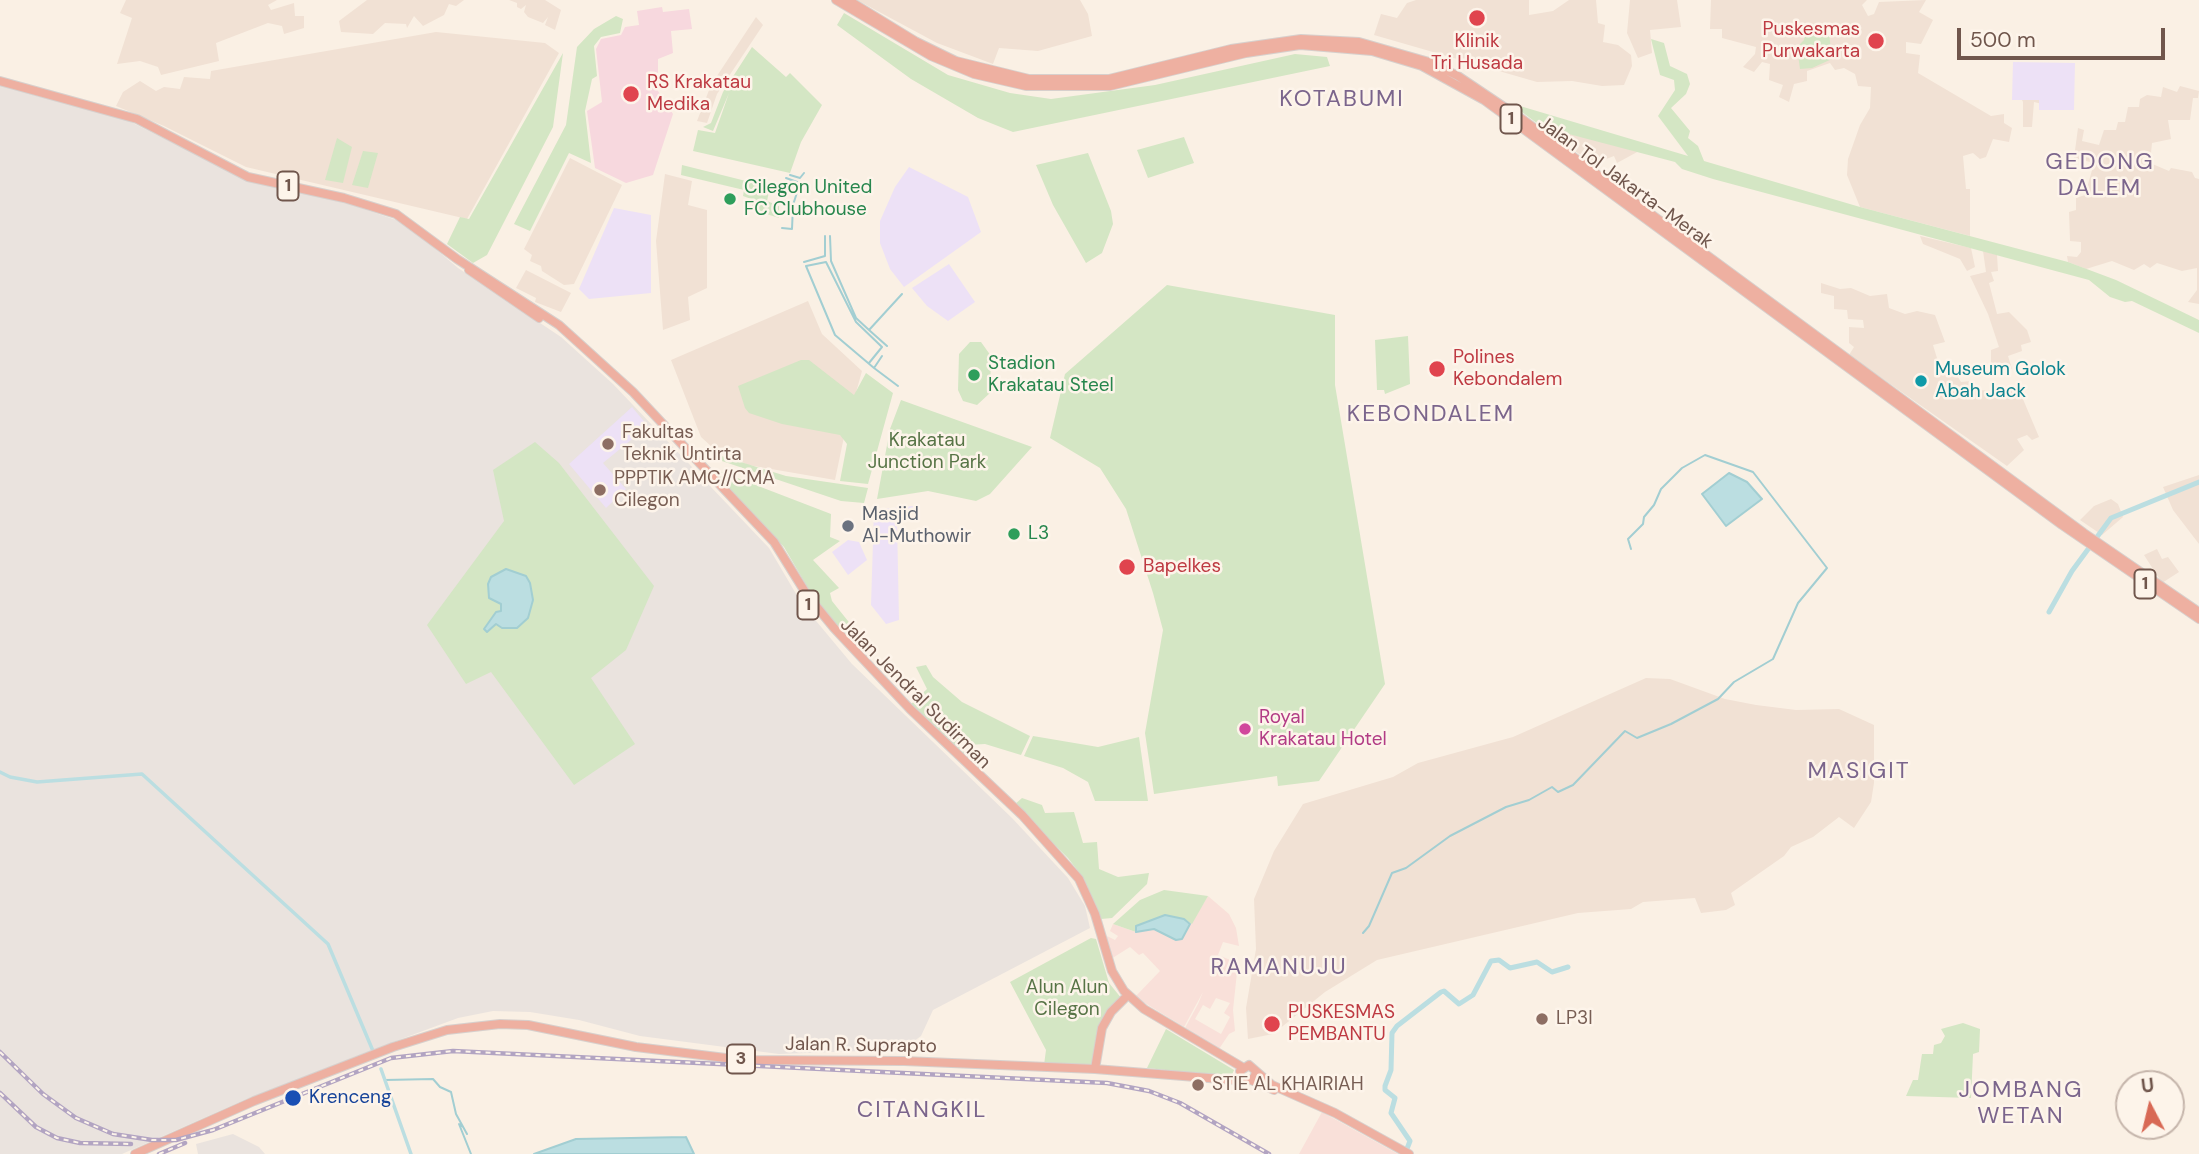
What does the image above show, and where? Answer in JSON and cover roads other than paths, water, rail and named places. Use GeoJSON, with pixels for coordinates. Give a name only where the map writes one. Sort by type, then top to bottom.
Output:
{"type":"FeatureCollection","features":[{"type":"Feature","properties":{"kind":"highway","name":"Jalan Tol Jakarta–Merak"},"geometry":{"type":"LineString","coordinates":[[836,0],[931,56],[974,74],[1026,86],[1110,86],[1246,53],[1300,46],[1361,50],[1422,66],[1454,81],[1517,123],[2199,619]]}},
{"type":"Feature","properties":{"kind":"highway","name":"Jalan Tol Jakarta–Merak"},"geometry":{"type":"LineString","coordinates":[[848,0],[915,41],[956,61],[1029,79],[1085,81],[1121,78],[1231,49],[1301,39],[1359,42],[1429,62],[1480,90],[1522,119],[2093,543],[2199,612]]}},
{"type":"Feature","properties":{"kind":"highway","name":"1"},"geometry":{"type":"LineString","coordinates":[[0,81],[116,111],[191,144],[248,177],[344,198],[396,214],[489,279]]}},
{"type":"Feature","properties":{"kind":"highway","name":"Jalan Jendral Sudirman"},"geometry":{"type":"LineString","coordinates":[[457,259],[490,287],[567,337],[628,392],[769,543],[807,603],[851,653],[1063,866],[1082,891],[1109,972],[1125,999],[1241,1069]]}},
{"type":"Feature","properties":{"kind":"highway"},"geometry":{"type":"LineString","coordinates":[[472,267],[484,266],[489,279]]}},
{"type":"Feature","properties":{"kind":"highway","name":"Jalan Jendral Sudirman"},"geometry":{"type":"LineString","coordinates":[[489,279],[559,326],[610,369],[774,542],[814,606],[834,628],[910,709],[1022,815],[1079,879],[1095,914],[1112,971],[1124,991],[1144,1009],[1241,1069]]}},
{"type":"Feature","properties":{"kind":"highway"},"geometry":{"type":"LineString","coordinates":[[1095,1069],[1104,1025],[1125,999]]}},
{"type":"Feature","properties":{"kind":"highway","name":"Jalan R. Suprapto"},"geometry":{"type":"LineString","coordinates":[[135,1154],[254,1101],[393,1047],[447,1030],[514,1024],[636,1047],[742,1060],[904,1061],[1252,1078]]}},
{"type":"Feature","properties":{"kind":"highway","name":"1"},"geometry":{"type":"LineString","coordinates":[[1252,1078],[1249,1065],[1241,1069],[1243,1079],[1252,1078],[1405,1153]]}},
{"type":"Feature","properties":{"kind":"water"},"geometry":{"type":"Polygon","coordinates":[[[1729,473],[1747,482],[1762,499],[1726,526],[1702,494],[1729,473]]]}},
{"type":"Feature","properties":{"kind":"water"},"geometry":{"type":"Polygon","coordinates":[[[506,569],[526,576],[530,583],[533,600],[528,618],[517,628],[502,628],[496,624],[487,632],[484,629],[496,612],[501,611],[501,604],[489,598],[488,584],[491,577],[506,569]]]}},
{"type":"Feature","properties":{"kind":"water"},"geometry":{"type":"Polygon","coordinates":[[[1165,915],[1184,919],[1190,924],[1182,939],[1176,940],[1154,929],[1136,932],[1136,926],[1165,915]]]}},
{"type":"Feature","properties":{"kind":"water"},"geometry":{"type":"Polygon","coordinates":[[[686,1137],[694,1154],[534,1154],[576,1139],[686,1137]]]}},
{"type":"Feature","properties":{"kind":"waterway"},"geometry":{"type":"LineString","coordinates":[[790,175],[800,178],[804,173]]}},
{"type":"Feature","properties":{"kind":"waterway"},"geometry":{"type":"LineString","coordinates":[[782,228],[792,229],[793,205],[800,183],[786,178]]}},
{"type":"Feature","properties":{"kind":"waterway"},"geometry":{"type":"LineString","coordinates":[[804,262],[825,256],[825,236]]}},
{"type":"Feature","properties":{"kind":"waterway"},"geometry":{"type":"LineString","coordinates":[[830,236],[831,261],[856,318],[869,330]]}},
{"type":"Feature","properties":{"kind":"waterway"},"geometry":{"type":"LineString","coordinates":[[869,363],[882,347],[856,322],[826,262],[806,266],[835,335],[874,368]]}},
{"type":"Feature","properties":{"kind":"waterway"},"geometry":{"type":"LineString","coordinates":[[887,346],[869,330],[902,294]]}},
{"type":"Feature","properties":{"kind":"waterway"},"geometry":{"type":"LineString","coordinates":[[882,356],[874,368],[898,386]]}},
{"type":"Feature","properties":{"kind":"waterway"},"geometry":{"type":"LineString","coordinates":[[1363,933],[1369,926],[1392,873],[1406,868],[1450,836],[1506,807],[1529,800],[1552,787],[1558,792],[1573,785],[1625,731],[1637,738],[1671,724],[1718,699],[1734,682],[1773,659],[1798,603],[1827,568],[1753,472],[1705,455],[1682,468],[1661,489],[1654,505],[1644,517],[1643,524],[1628,539],[1631,549]]}},
{"type":"Feature","properties":{"kind":"waterway"},"geometry":{"type":"LineString","coordinates":[[2049,612],[2072,571],[2111,518],[2199,482]]}},
{"type":"Feature","properties":{"kind":"waterway"},"geometry":{"type":"LineString","coordinates":[[0,772],[10,777],[37,782],[142,774],[328,944],[373,1051]]}},
{"type":"Feature","properties":{"kind":"waterway"},"geometry":{"type":"LineString","coordinates":[[1405,1154],[1410,1141],[1391,1113],[1395,1098],[1385,1090],[1391,1070],[1392,1033],[1397,1026],[1441,992],[1444,991],[1459,1004],[1473,995],[1491,961],[1499,960],[1510,968],[1537,962],[1552,972],[1568,967]]}},
{"type":"Feature","properties":{"kind":"waterway"},"geometry":{"type":"LineString","coordinates":[[381,1069],[411,1154]]}},
{"type":"Feature","properties":{"kind":"waterway"},"geometry":{"type":"LineString","coordinates":[[385,1080],[433,1079],[440,1087],[451,1092],[456,1114],[467,1134]]}},
{"type":"Feature","properties":{"kind":"waterway"},"geometry":{"type":"LineString","coordinates":[[463,1127],[459,1124],[471,1154]]}},
{"type":"Feature","properties":{"kind":"railway"},"geometry":{"type":"LineString","coordinates":[[0,1052],[43,1094],[76,1118],[113,1134],[152,1140],[176,1140],[213,1130],[391,1058],[453,1051],[1107,1083],[1149,1091],[1180,1103],[1269,1154]]}},
{"type":"Feature","properties":{"kind":"railway"},"geometry":{"type":"LineString","coordinates":[[0,1093],[36,1127],[57,1138],[80,1143],[131,1144]]}},
{"type":"Feature","properties":{"kind":"railway"},"geometry":{"type":"LineString","coordinates":[[159,1154],[185,1143]]}},
{"type":"Feature","properties":{"kind":"place","name":"Klinik Tri Husada"},"geometry":{"type":"Point","coordinates":[1477,18]}},
{"type":"Feature","properties":{"kind":"place","name":"Puskesmas Purwakarta"},"geometry":{"type":"Point","coordinates":[1876,41]}},
{"type":"Feature","properties":{"kind":"place","name":"RS Krakatau Medika"},"geometry":{"type":"Point","coordinates":[631,94]}},
{"type":"Feature","properties":{"kind":"place","name":"Cilegon United FC Clubhouse"},"geometry":{"type":"Point","coordinates":[730,199]}},
{"type":"Feature","properties":{"kind":"place","name":"Polines Kebondalem"},"geometry":{"type":"Point","coordinates":[1437,369]}},
{"type":"Feature","properties":{"kind":"place","name":"Stadion Krakatau Steel"},"geometry":{"type":"Point","coordinates":[974,375]}},
{"type":"Feature","properties":{"kind":"place","name":"Museum Golok Abah Jack"},"geometry":{"type":"Point","coordinates":[1921,381]}},
{"type":"Feature","properties":{"kind":"place","name":"Fakultas Teknik Untirta"},"geometry":{"type":"Point","coordinates":[608,444]}},
{"type":"Feature","properties":{"kind":"place","name":"PPPTIK AMC//CMA Cilegon"},"geometry":{"type":"Point","coordinates":[600,490]}},
{"type":"Feature","properties":{"kind":"place","name":"Masjid Al-Muthowir"},"geometry":{"type":"Point","coordinates":[848,526]}},
{"type":"Feature","properties":{"kind":"place","name":"L3"},"geometry":{"type":"Point","coordinates":[1014,534]}},
{"type":"Feature","properties":{"kind":"place","name":"Bapelkes"},"geometry":{"type":"Point","coordinates":[1127,567]}},
{"type":"Feature","properties":{"kind":"place","name":"Royal Krakatau Hotel"},"geometry":{"type":"Point","coordinates":[1245,729]}},
{"type":"Feature","properties":{"kind":"place","name":"LP3I"},"geometry":{"type":"Point","coordinates":[1542,1019]}},
{"type":"Feature","properties":{"kind":"place","name":"PUSKESMAS PEMBANTU"},"geometry":{"type":"Point","coordinates":[1272,1024]}},
{"type":"Feature","properties":{"kind":"place","name":"STIE AL KHAIRIAH"},"geometry":{"type":"Point","coordinates":[1198,1085]}},
{"type":"Feature","properties":{"kind":"place","name":"Krenceng"},"geometry":{"type":"Point","coordinates":[293,1098]}},
{"type":"Feature","properties":{"kind":"district","name":"KOTABUMI"},"geometry":{"type":"Point","coordinates":[1342,100]}},
{"type":"Feature","properties":{"kind":"district","name":"GEDONG DALEM"},"geometry":{"type":"Point","coordinates":[2100,176]}},
{"type":"Feature","properties":{"kind":"district","name":"KEBONDALEM"},"geometry":{"type":"Point","coordinates":[1431,415]}},
{"type":"Feature","properties":{"kind":"district","name":"MASIGIT"},"geometry":{"type":"Point","coordinates":[1859,772]}},
{"type":"Feature","properties":{"kind":"district","name":"RAMANUJU"},"geometry":{"type":"Point","coordinates":[1279,968]}},
{"type":"Feature","properties":{"kind":"district","name":"JOMBANG WETAN"},"geometry":{"type":"Point","coordinates":[2021,1104]}},
{"type":"Feature","properties":{"kind":"district","name":"CITANGKIL"},"geometry":{"type":"Point","coordinates":[922,1111]}},
{"type":"Feature","properties":{"kind":"park label","name":"Krakatau Junction Park"},"geometry":{"type":"Point","coordinates":[927,452]}},
{"type":"Feature","properties":{"kind":"park label","name":"Alun Alun Cilegon"},"geometry":{"type":"Point","coordinates":[1067,999]}}]}
